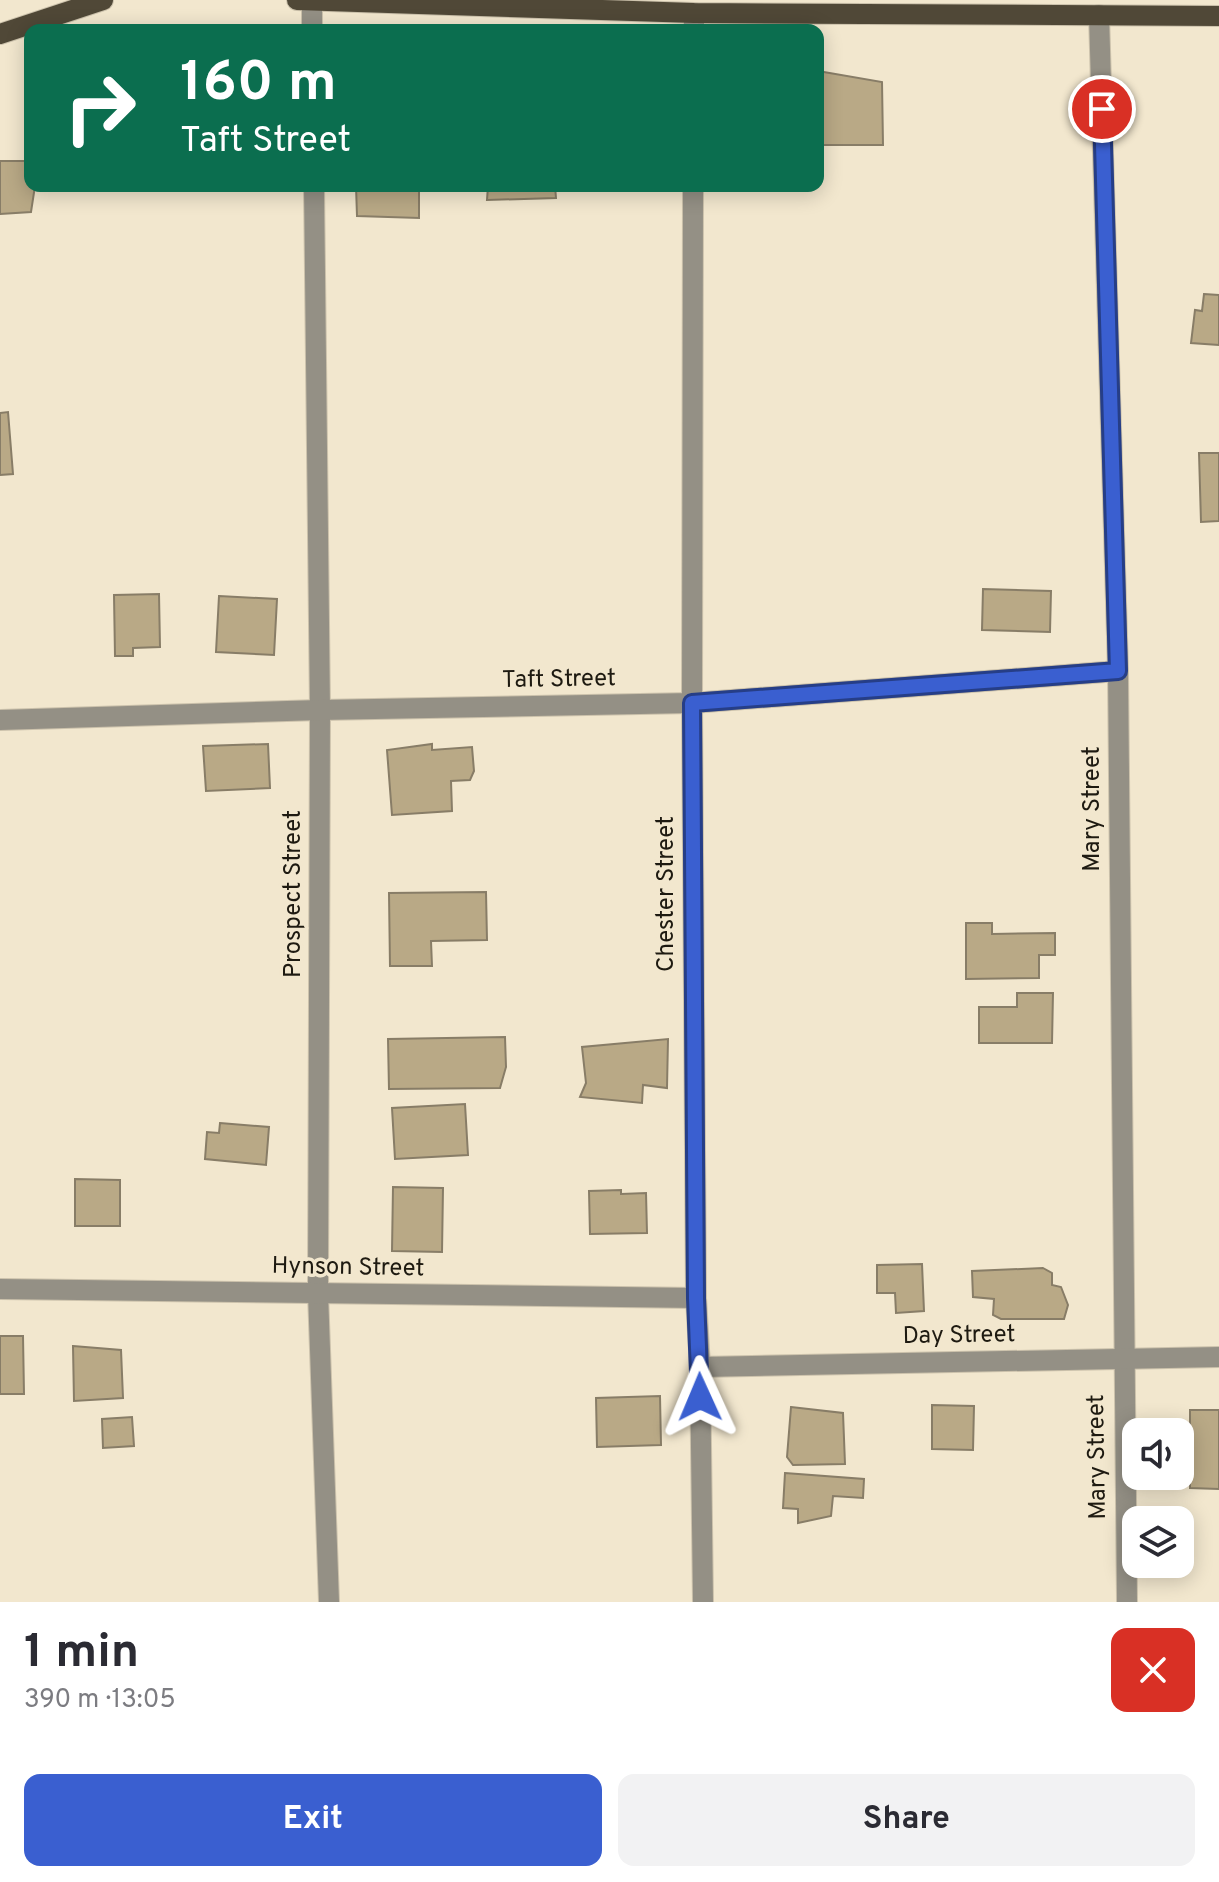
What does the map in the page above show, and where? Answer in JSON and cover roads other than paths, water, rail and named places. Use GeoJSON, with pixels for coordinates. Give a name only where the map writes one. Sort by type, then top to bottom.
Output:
{"type":"FeatureCollection","features":[{"type":"Feature","properties":{"kind":"main road"},"geometry":{"type":"LineString","coordinates":[[30,24],[103,0]]}},
{"type":"Feature","properties":{"kind":"main road"},"geometry":{"type":"LineString","coordinates":[[297,0],[694,22],[1219,16]]}},
{"type":"Feature","properties":{"kind":"main road"},"geometry":{"type":"LineString","coordinates":[[0,34],[24,26]]}},
{"type":"Feature","properties":{"kind":"street"},"geometry":{"type":"LineString","coordinates":[[312,1],[312,24]]}},
{"type":"Feature","properties":{"kind":"street","name":"Mary Street"},"geometry":{"type":"LineString","coordinates":[[1099,15],[1118,671],[1122,1359],[1127,1602]]}},
{"type":"Feature","properties":{"kind":"street","name":"Prospect Street"},"geometry":{"type":"LineString","coordinates":[[314,192],[320,710],[318,1293],[329,1602]]}},
{"type":"Feature","properties":{"kind":"street","name":"Chester Street"},"geometry":{"type":"LineString","coordinates":[[693,192],[696,1298],[700,1367],[703,1602]]}},
{"type":"Feature","properties":{"kind":"street","name":"Taft Street"},"geometry":{"type":"LineString","coordinates":[[0,720],[692,703],[1118,671]]}},
{"type":"Feature","properties":{"kind":"street","name":"Hynson Street"},"geometry":{"type":"LineString","coordinates":[[0,1289],[696,1298]]}},
{"type":"Feature","properties":{"kind":"street","name":"Day Street"},"geometry":{"type":"LineString","coordinates":[[700,1367],[1219,1357]]}}]}
